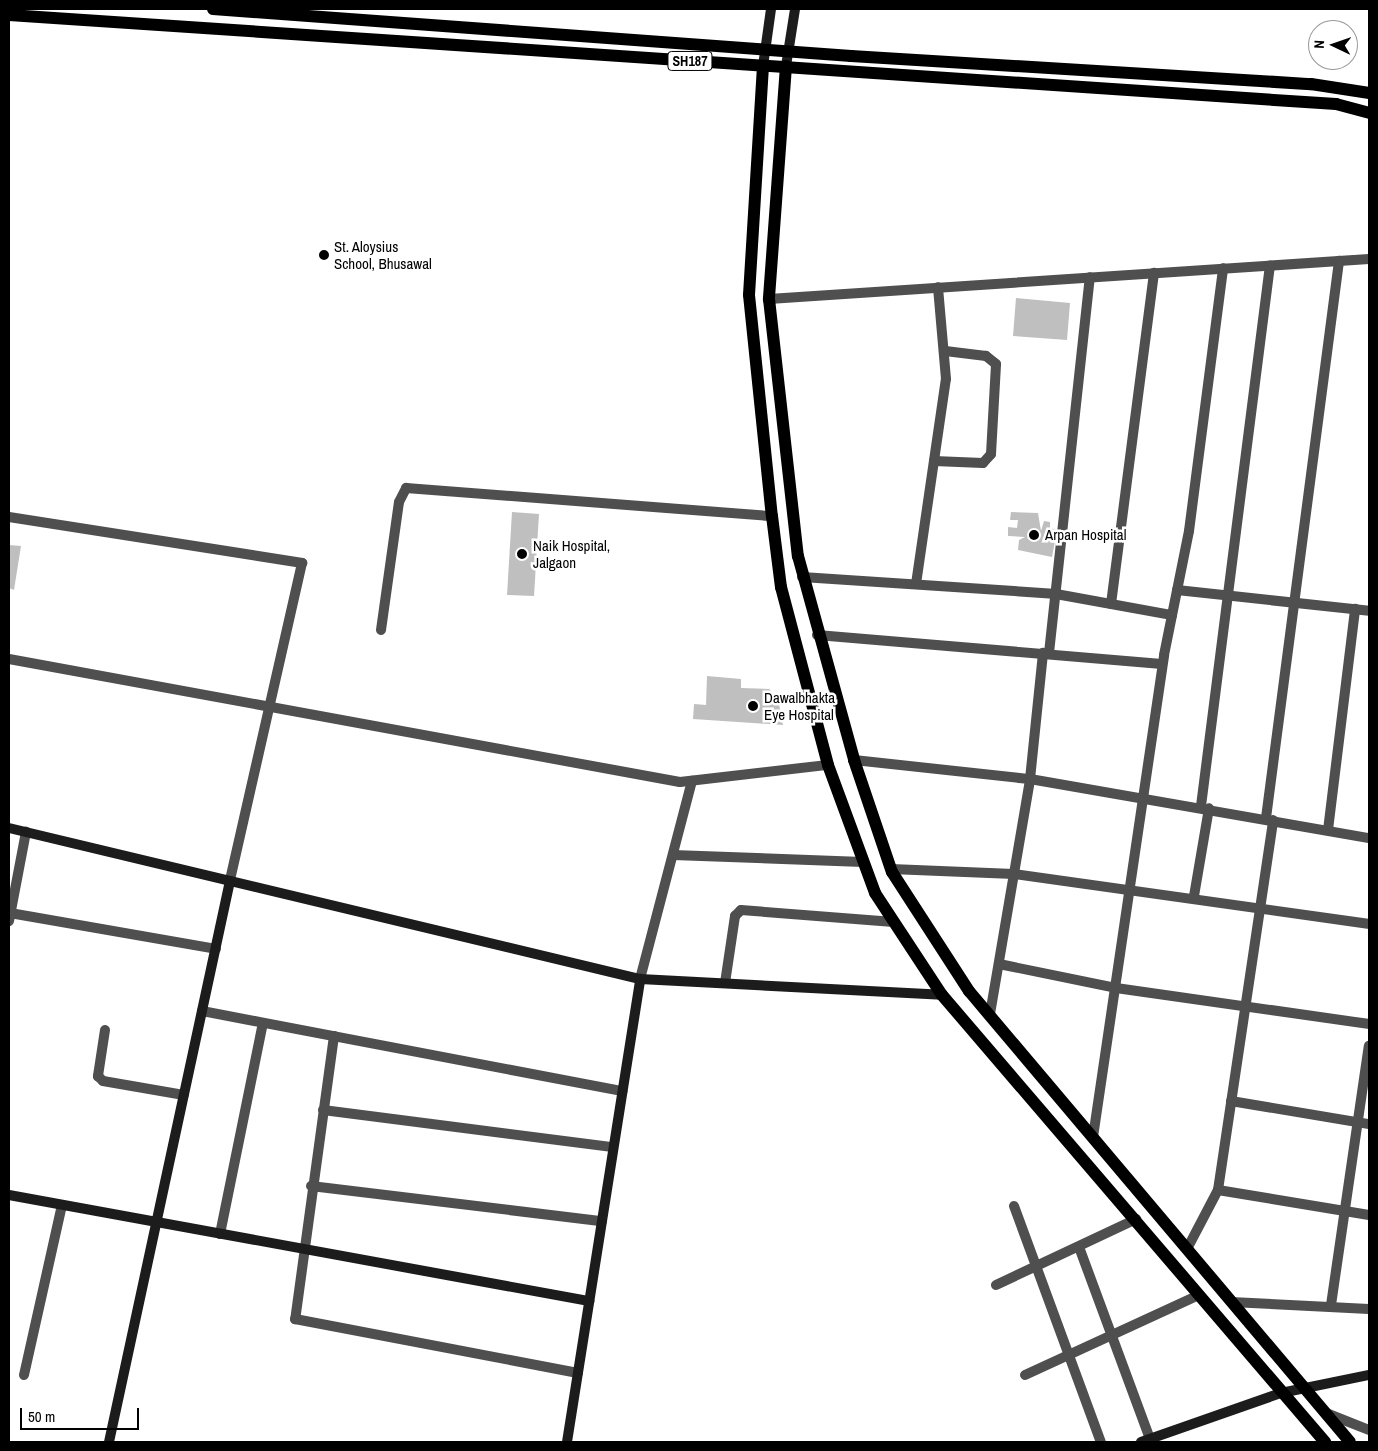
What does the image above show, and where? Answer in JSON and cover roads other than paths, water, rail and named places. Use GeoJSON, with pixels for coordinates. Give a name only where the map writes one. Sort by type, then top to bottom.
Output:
{"type":"FeatureCollection","features":[{"type":"Feature","properties":{"kind":"main road","name":"SH187"},"geometry":{"type":"LineString","coordinates":[[213,9],[910,60],[1311,84],[1369,93]]}},
{"type":"Feature","properties":{"kind":"main road","name":"SH187"},"geometry":{"type":"LineString","coordinates":[[9,15],[1231,96],[1307,102],[1369,113]]}},
{"type":"Feature","properties":{"kind":"main road"},"geometry":{"type":"LineString","coordinates":[[908,75],[910,60]]}},
{"type":"Feature","properties":{"kind":"main road"},"geometry":{"type":"LineString","coordinates":[[763,66],[749,294],[772,516],[782,587],[828,765],[875,893],[942,995],[1136,1220],[1281,1393],[1325,1442]]}},
{"type":"Feature","properties":{"kind":"main road"},"geometry":{"type":"LineString","coordinates":[[786,66],[768,299],[802,577],[854,760],[891,869],[969,991],[1350,1442]]}},
{"type":"Feature","properties":{"kind":"main road"},"geometry":{"type":"LineString","coordinates":[[1046,84],[1049,68]]}},
{"type":"Feature","properties":{"kind":"main road"},"geometry":{"type":"LineString","coordinates":[[1155,91],[1159,75]]}},
{"type":"Feature","properties":{"kind":"main road"},"geometry":{"type":"LineString","coordinates":[[1231,96],[1232,80]]}},
{"type":"Feature","properties":{"kind":"main road"},"geometry":{"type":"LineString","coordinates":[[1307,102],[1311,84]]}},
{"type":"Feature","properties":{"kind":"street"},"geometry":{"type":"LineString","coordinates":[[763,66],[771,9]]}},
{"type":"Feature","properties":{"kind":"street"},"geometry":{"type":"LineString","coordinates":[[786,66],[795,9]]}},
{"type":"Feature","properties":{"kind":"street"},"geometry":{"type":"LineString","coordinates":[[768,299],[1369,259]]}},
{"type":"Feature","properties":{"kind":"street"},"geometry":{"type":"LineString","coordinates":[[1187,1250],[1218,1190],[1260,906],[1293,602],[1339,260]]}},
{"type":"Feature","properties":{"kind":"street"},"geometry":{"type":"LineString","coordinates":[[1194,896],[1205,807],[1226,594],[1270,265]]}},
{"type":"Feature","properties":{"kind":"street"},"geometry":{"type":"LineString","coordinates":[[1093,1137],[1146,796],[1162,664],[1190,531],[1223,268]]}},
{"type":"Feature","properties":{"kind":"street"},"geometry":{"type":"LineString","coordinates":[[1111,604],[1154,272]]}},
{"type":"Feature","properties":{"kind":"street"},"geometry":{"type":"LineString","coordinates":[[990,1014],[1030,779],[1046,653],[1056,594],[1090,277]]}},
{"type":"Feature","properties":{"kind":"street"},"geometry":{"type":"LineString","coordinates":[[916,584],[946,379],[938,287]]}},
{"type":"Feature","properties":{"kind":"street"},"geometry":{"type":"LineString","coordinates":[[934,461],[983,463],[992,454],[996,364],[986,356],[945,351]]}},
{"type":"Feature","properties":{"kind":"street"},"geometry":{"type":"LineString","coordinates":[[381,630],[399,502],[406,488],[772,516]]}},
{"type":"Feature","properties":{"kind":"street"},"geometry":{"type":"LineString","coordinates":[[9,517],[302,563],[230,881],[109,1442]]}},
{"type":"Feature","properties":{"kind":"street"},"geometry":{"type":"LineString","coordinates":[[802,577],[1056,594],[1172,615]]}},
{"type":"Feature","properties":{"kind":"street"},"geometry":{"type":"LineString","coordinates":[[1177,590],[1369,611]]}},
{"type":"Feature","properties":{"kind":"street"},"geometry":{"type":"LineString","coordinates":[[1328,830],[1355,610]]}},
{"type":"Feature","properties":{"kind":"street"},"geometry":{"type":"LineString","coordinates":[[817,635],[1162,664]]}},
{"type":"Feature","properties":{"kind":"street"},"geometry":{"type":"LineString","coordinates":[[9,659],[270,708],[692,781],[828,765]]}},
{"type":"Feature","properties":{"kind":"street"},"geometry":{"type":"LineString","coordinates":[[854,760],[1030,779],[1146,796],[1369,838]]}},
{"type":"Feature","properties":{"kind":"street"},"geometry":{"type":"LineString","coordinates":[[567,1442],[640,979],[692,781]]}},
{"type":"Feature","properties":{"kind":"street"},"geometry":{"type":"LineString","coordinates":[[9,828],[640,979],[942,995]]}},
{"type":"Feature","properties":{"kind":"street"},"geometry":{"type":"LineString","coordinates":[[26,832],[10,917],[216,949]]}},
{"type":"Feature","properties":{"kind":"street"},"geometry":{"type":"LineString","coordinates":[[673,855],[863,862]]}},
{"type":"Feature","properties":{"kind":"street"},"geometry":{"type":"LineString","coordinates":[[891,869],[1014,874],[1132,887],[1369,924]]}},
{"type":"Feature","properties":{"kind":"street"},"geometry":{"type":"LineString","coordinates":[[725,984],[735,916],[741,910],[894,922]]}},
{"type":"Feature","properties":{"kind":"street"},"geometry":{"type":"LineString","coordinates":[[999,964],[1116,988],[1245,1008],[1369,1024]]}},
{"type":"Feature","properties":{"kind":"street"},"geometry":{"type":"LineString","coordinates":[[202,1011],[622,1091]]}},
{"type":"Feature","properties":{"kind":"street"},"geometry":{"type":"LineString","coordinates":[[220,1234],[263,1023]]}},
{"type":"Feature","properties":{"kind":"street"},"geometry":{"type":"LineString","coordinates":[[105,1030],[98,1076],[103,1081],[184,1095]]}},
{"type":"Feature","properties":{"kind":"street"},"geometry":{"type":"LineString","coordinates":[[334,1036],[301,1249],[294,1314],[299,1322],[578,1374]]}},
{"type":"Feature","properties":{"kind":"street"},"geometry":{"type":"LineString","coordinates":[[1331,1305],[1369,1046]]}},
{"type":"Feature","properties":{"kind":"street"},"geometry":{"type":"LineString","coordinates":[[1231,1101],[1369,1124]]}},
{"type":"Feature","properties":{"kind":"street"},"geometry":{"type":"LineString","coordinates":[[323,1110],[613,1147]]}},
{"type":"Feature","properties":{"kind":"street"},"geometry":{"type":"LineString","coordinates":[[311,1186],[602,1221]]}},
{"type":"Feature","properties":{"kind":"street"},"geometry":{"type":"LineString","coordinates":[[1218,1190],[1369,1215]]}},
{"type":"Feature","properties":{"kind":"street"},"geometry":{"type":"LineString","coordinates":[[9,1195],[589,1301]]}},
{"type":"Feature","properties":{"kind":"street"},"geometry":{"type":"LineString","coordinates":[[24,1375],[62,1205]]}},
{"type":"Feature","properties":{"kind":"street"},"geometry":{"type":"LineString","coordinates":[[1014,1206],[1101,1442]]}},
{"type":"Feature","properties":{"kind":"street"},"geometry":{"type":"LineString","coordinates":[[996,1285],[1136,1220]]}},
{"type":"Feature","properties":{"kind":"street"},"geometry":{"type":"LineString","coordinates":[[1079,1247],[1146,1441],[1281,1393],[1369,1375]]}},
{"type":"Feature","properties":{"kind":"street"},"geometry":{"type":"LineString","coordinates":[[1025,1375],[1199,1295]]}},
{"type":"Feature","properties":{"kind":"street"},"geometry":{"type":"LineString","coordinates":[[1231,1302],[1331,1305],[1369,1309]]}},
{"type":"Feature","properties":{"kind":"street"},"geometry":{"type":"LineString","coordinates":[[1323,1412],[1369,1430]]}},
{"type":"Feature","properties":{"kind":"place","name":"St. Aloysius School, Bhusawal"},"geometry":{"type":"Point","coordinates":[324,255]}},
{"type":"Feature","properties":{"kind":"place","name":"Arpan Hospital"},"geometry":{"type":"Point","coordinates":[1034,535]}},
{"type":"Feature","properties":{"kind":"place","name":"Naik Hospital, Jalgaon"},"geometry":{"type":"Point","coordinates":[522,554]}},
{"type":"Feature","properties":{"kind":"place","name":"Dawalbhakta Eye Hospital"},"geometry":{"type":"Point","coordinates":[753,706]}}]}
